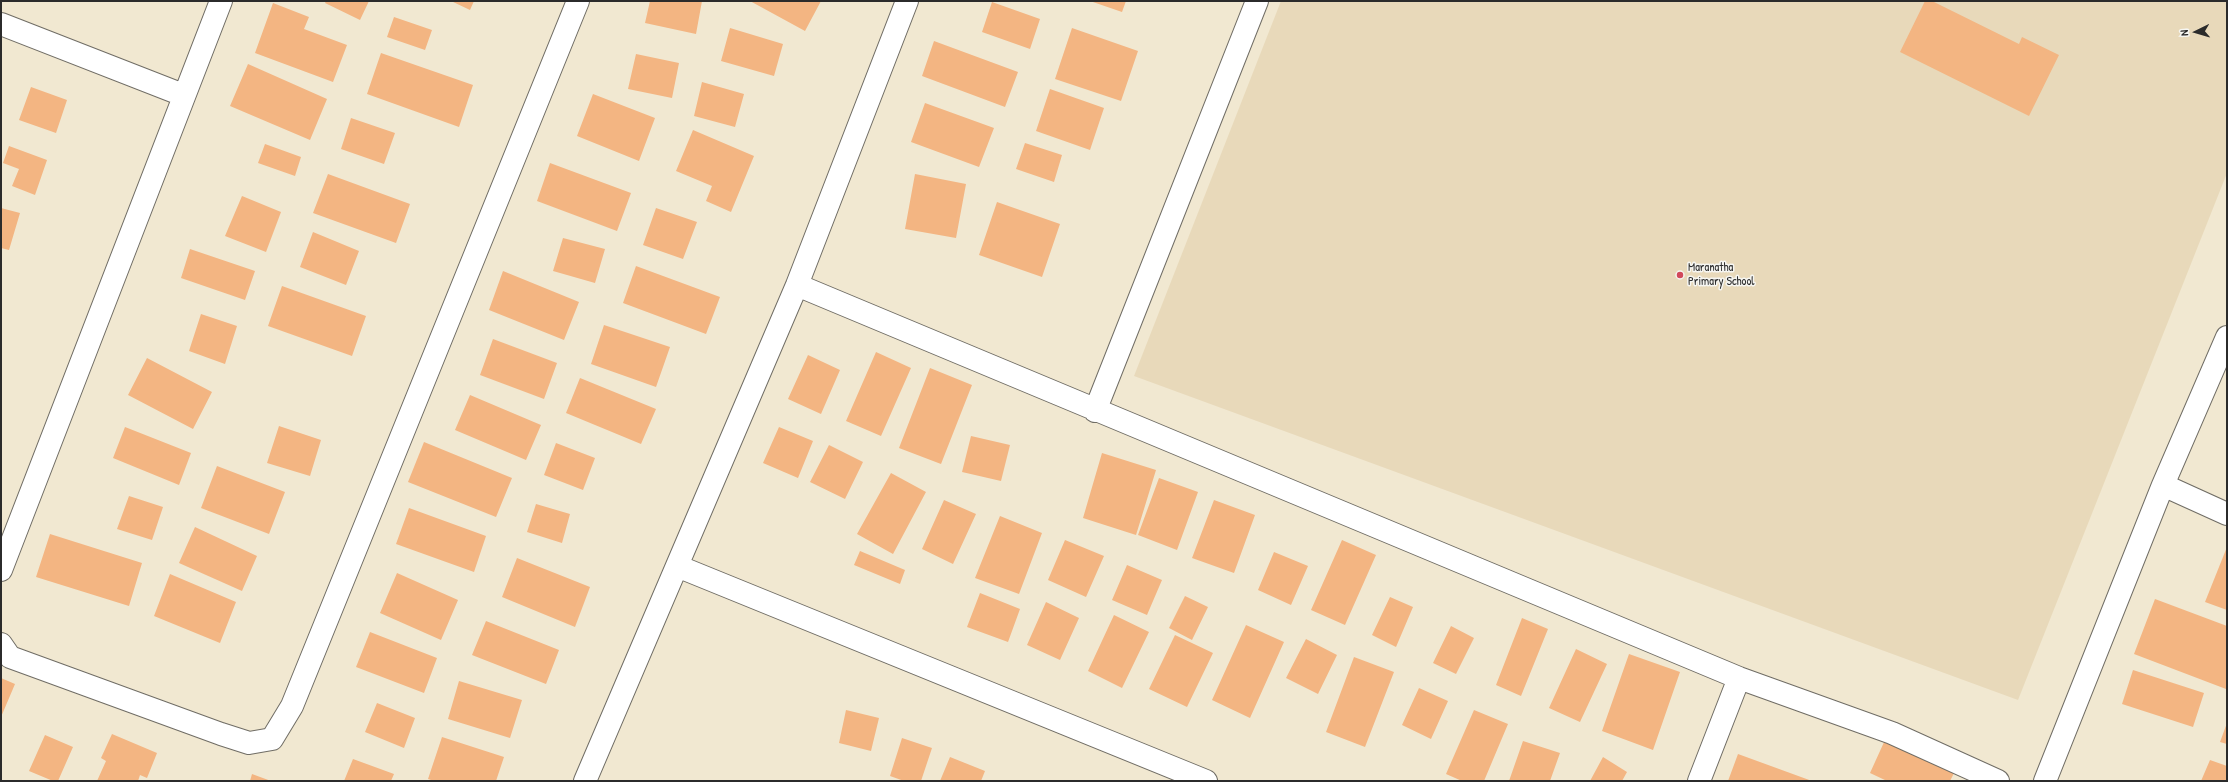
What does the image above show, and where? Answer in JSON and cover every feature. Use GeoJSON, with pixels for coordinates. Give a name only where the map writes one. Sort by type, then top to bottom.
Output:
{"type":"FeatureCollection","features":[{"type":"Feature","properties":{"kind":"street"},"geometry":{"type":"LineString","coordinates":[[1,570],[183,95],[221,1]]}},
{"type":"Feature","properties":{"kind":"street"},"geometry":{"type":"LineString","coordinates":[[1,644],[10,657],[221,734],[249,743],[272,739],[292,706],[578,1]]}},
{"type":"Feature","properties":{"kind":"street"},"geometry":{"type":"LineString","coordinates":[[585,781],[797,285],[907,1]]}},
{"type":"Feature","properties":{"kind":"street"},"geometry":{"type":"LineString","coordinates":[[1095,411],[1257,1]]}},
{"type":"Feature","properties":{"kind":"street"},"geometry":{"type":"LineString","coordinates":[[1,24],[183,95]]}},
{"type":"Feature","properties":{"kind":"street"},"geometry":{"type":"LineString","coordinates":[[797,285],[1095,411],[1266,480],[1739,678],[1892,733],[1998,781]]}},
{"type":"Feature","properties":{"kind":"street"},"geometry":{"type":"LineString","coordinates":[[2045,781],[2163,485],[2227,337]]}},
{"type":"Feature","properties":{"kind":"street"},"geometry":{"type":"LineString","coordinates":[[2163,485],[2227,514]]}},
{"type":"Feature","properties":{"kind":"street"},"geometry":{"type":"LineString","coordinates":[[677,566],[1206,781]]}},
{"type":"Feature","properties":{"kind":"street"},"geometry":{"type":"LineString","coordinates":[[1699,781],[1739,678]]}},
{"type":"Feature","properties":{"kind":"shaded area","name":"Maranatha Primary School"},"geometry":{"type":"Polygon","coordinates":[[[1281,1],[2227,1],[2227,173],[2018,700],[1134,376],[1281,1]]]}},
{"type":"Feature","properties":{"kind":"building"},"geometry":{"type":"Polygon","coordinates":[[[326,1],[369,1],[360,20],[325,3],[326,1]]]}},
{"type":"Feature","properties":{"kind":"building"},"geometry":{"type":"Polygon","coordinates":[[[451,1],[474,1],[470,10],[451,1]]]}},
{"type":"Feature","properties":{"kind":"building"},"geometry":{"type":"Polygon","coordinates":[[[650,1],[702,1],[696,34],[645,23],[650,1]]]}},
{"type":"Feature","properties":{"kind":"building"},"geometry":{"type":"Polygon","coordinates":[[[750,1],[821,1],[805,31],[750,1]]]}},
{"type":"Feature","properties":{"kind":"building"},"geometry":{"type":"Polygon","coordinates":[[[1090,1],[1126,1],[1122,12],[1090,1]]]}},
{"type":"Feature","properties":{"kind":"building"},"geometry":{"type":"Polygon","coordinates":[[[1925,1],[1932,1],[2019,44],[2022,37],[2059,55],[2029,116],[1900,52],[1925,1]]]}},
{"type":"Feature","properties":{"kind":"building"},"geometry":{"type":"Polygon","coordinates":[[[992,2],[1040,19],[1030,49],[982,32],[992,2]]]}},
{"type":"Feature","properties":{"kind":"building"},"geometry":{"type":"Polygon","coordinates":[[[273,3],[309,17],[304,29],[347,45],[333,82],[255,53],[273,3]]]}},
{"type":"Feature","properties":{"kind":"building"},"geometry":{"type":"Polygon","coordinates":[[[394,17],[432,30],[425,50],[387,37],[394,17]]]}},
{"type":"Feature","properties":{"kind":"building"},"geometry":{"type":"Polygon","coordinates":[[[730,28],[783,44],[774,76],[721,61],[730,28]]]}},
{"type":"Feature","properties":{"kind":"building"},"geometry":{"type":"Polygon","coordinates":[[[1072,28],[1138,51],[1121,101],[1055,79],[1072,28]]]}},
{"type":"Feature","properties":{"kind":"building"},"geometry":{"type":"Polygon","coordinates":[[[934,41],[1018,72],[1005,107],[922,76],[934,41]]]}},
{"type":"Feature","properties":{"kind":"building"},"geometry":{"type":"Polygon","coordinates":[[[381,53],[473,85],[459,127],[367,94],[381,53]]]}},
{"type":"Feature","properties":{"kind":"building"},"geometry":{"type":"Polygon","coordinates":[[[636,54],[679,63],[672,98],[628,89],[636,54]]]}},
{"type":"Feature","properties":{"kind":"building"},"geometry":{"type":"Polygon","coordinates":[[[248,64],[327,99],[310,140],[230,106],[248,64]]]}},
{"type":"Feature","properties":{"kind":"building"},"geometry":{"type":"Polygon","coordinates":[[[702,82],[744,94],[735,127],[694,116],[702,82]]]}},
{"type":"Feature","properties":{"kind":"building"},"geometry":{"type":"Polygon","coordinates":[[[31,87],[67,100],[56,133],[19,120],[31,87]]]}},
{"type":"Feature","properties":{"kind":"building"},"geometry":{"type":"Polygon","coordinates":[[[1050,89],[1104,108],[1090,150],[1036,131],[1050,89]]]}},
{"type":"Feature","properties":{"kind":"building"},"geometry":{"type":"Polygon","coordinates":[[[593,94],[655,118],[639,161],[577,136],[593,94]]]}},
{"type":"Feature","properties":{"kind":"building"},"geometry":{"type":"Polygon","coordinates":[[[925,103],[994,128],[979,167],[911,142],[925,103]]]}},
{"type":"Feature","properties":{"kind":"building"},"geometry":{"type":"Polygon","coordinates":[[[351,118],[395,133],[384,164],[341,149],[351,118]]]}},
{"type":"Feature","properties":{"kind":"building"},"geometry":{"type":"Polygon","coordinates":[[[693,130],[754,156],[731,212],[706,201],[712,186],[676,171],[693,130]]]}},
{"type":"Feature","properties":{"kind":"building"},"geometry":{"type":"Polygon","coordinates":[[[1025,143],[1062,155],[1054,182],[1016,169],[1025,143]]]}},
{"type":"Feature","properties":{"kind":"building"},"geometry":{"type":"Polygon","coordinates":[[[265,144],[301,157],[295,176],[258,163],[265,144]]]}},
{"type":"Feature","properties":{"kind":"building"},"geometry":{"type":"Polygon","coordinates":[[[9,146],[47,160],[35,195],[12,186],[19,169],[3,163],[9,146]]]}},
{"type":"Feature","properties":{"kind":"building"},"geometry":{"type":"Polygon","coordinates":[[[550,163],[631,193],[617,231],[537,201],[550,163]]]}},
{"type":"Feature","properties":{"kind":"building"},"geometry":{"type":"Polygon","coordinates":[[[328,174],[410,204],[396,243],[313,213],[328,174]]]}},
{"type":"Feature","properties":{"kind":"building"},"geometry":{"type":"Polygon","coordinates":[[[915,174],[966,184],[956,238],[905,229],[915,174]]]}},
{"type":"Feature","properties":{"kind":"building"},"geometry":{"type":"Polygon","coordinates":[[[242,196],[281,212],[266,252],[225,236],[242,196]]]}},
{"type":"Feature","properties":{"kind":"building"},"geometry":{"type":"Polygon","coordinates":[[[997,202],[1060,224],[1042,277],[979,255],[997,202]]]}},
{"type":"Feature","properties":{"kind":"building"},"geometry":{"type":"Polygon","coordinates":[[[1,208],[20,213],[9,250],[1,248],[1,208]]]}},
{"type":"Feature","properties":{"kind":"building"},"geometry":{"type":"Polygon","coordinates":[[[656,208],[697,222],[683,259],[643,245],[656,208]]]}},
{"type":"Feature","properties":{"kind":"building"},"geometry":{"type":"Polygon","coordinates":[[[313,232],[359,251],[346,285],[300,267],[313,232]]]}},
{"type":"Feature","properties":{"kind":"building"},"geometry":{"type":"Polygon","coordinates":[[[563,238],[605,249],[595,283],[553,271],[563,238]]]}},
{"type":"Feature","properties":{"kind":"building"},"geometry":{"type":"Polygon","coordinates":[[[190,249],[255,271],[245,300],[181,278],[190,249]]]}},
{"type":"Feature","properties":{"kind":"building"},"geometry":{"type":"Polygon","coordinates":[[[636,266],[720,297],[706,334],[623,303],[636,266]]]}},
{"type":"Feature","properties":{"kind":"building"},"geometry":{"type":"Polygon","coordinates":[[[503,271],[579,302],[564,340],[489,310],[503,271]]]}},
{"type":"Feature","properties":{"kind":"building"},"geometry":{"type":"Polygon","coordinates":[[[282,286],[366,316],[352,356],[268,326],[282,286]]]}},
{"type":"Feature","properties":{"kind":"building"},"geometry":{"type":"Polygon","coordinates":[[[201,314],[237,326],[225,364],[189,351],[201,314]]]}},
{"type":"Feature","properties":{"kind":"building"},"geometry":{"type":"Polygon","coordinates":[[[604,325],[670,347],[656,387],[591,364],[604,325]]]}},
{"type":"Feature","properties":{"kind":"building"},"geometry":{"type":"Polygon","coordinates":[[[493,339],[557,363],[544,399],[480,375],[493,339]]]}},
{"type":"Feature","properties":{"kind":"building"},"geometry":{"type":"Polygon","coordinates":[[[876,352],[911,368],[881,436],[846,421],[876,352]]]}},
{"type":"Feature","properties":{"kind":"building"},"geometry":{"type":"Polygon","coordinates":[[[808,355],[840,370],[821,414],[788,399],[808,355]]]}},
{"type":"Feature","properties":{"kind":"building"},"geometry":{"type":"Polygon","coordinates":[[[147,358],[212,392],[193,429],[128,395],[147,358]]]}},
{"type":"Feature","properties":{"kind":"building"},"geometry":{"type":"Polygon","coordinates":[[[930,368],[972,385],[941,464],[899,448],[930,368]]]}},
{"type":"Feature","properties":{"kind":"building"},"geometry":{"type":"Polygon","coordinates":[[[580,378],[656,409],[641,444],[566,413],[580,378]]]}},
{"type":"Feature","properties":{"kind":"building"},"geometry":{"type":"Polygon","coordinates":[[[470,395],[541,425],[526,460],[455,430],[470,395]]]}},
{"type":"Feature","properties":{"kind":"building"},"geometry":{"type":"Polygon","coordinates":[[[279,426],[321,440],[310,476],[267,463],[279,426]]]}},
{"type":"Feature","properties":{"kind":"building"},"geometry":{"type":"Polygon","coordinates":[[[125,427],[191,453],[179,485],[113,458],[125,427]]]}},
{"type":"Feature","properties":{"kind":"building"},"geometry":{"type":"Polygon","coordinates":[[[779,427],[813,441],[798,478],[763,463],[779,427]]]}},
{"type":"Feature","properties":{"kind":"building"},"geometry":{"type":"Polygon","coordinates":[[[971,436],[1010,445],[1001,481],[962,472],[971,436]]]}},
{"type":"Feature","properties":{"kind":"building"},"geometry":{"type":"Polygon","coordinates":[[[424,442],[512,478],[496,517],[408,482],[424,442]]]}},
{"type":"Feature","properties":{"kind":"building"},"geometry":{"type":"Polygon","coordinates":[[[556,443],[595,458],[583,490],[544,475],[556,443]]]}},
{"type":"Feature","properties":{"kind":"building"},"geometry":{"type":"Polygon","coordinates":[[[829,445],[863,462],[845,499],[810,482],[829,445]]]}},
{"type":"Feature","properties":{"kind":"building"},"geometry":{"type":"Polygon","coordinates":[[[1102,453],[1156,470],[1136,535],[1083,518],[1102,453]]]}},
{"type":"Feature","properties":{"kind":"building"},"geometry":{"type":"Polygon","coordinates":[[[217,466],[285,492],[269,534],[201,508],[217,466]]]}},
{"type":"Feature","properties":{"kind":"building"},"geometry":{"type":"Polygon","coordinates":[[[891,473],[926,492],[893,554],[857,534],[891,473]]]}},
{"type":"Feature","properties":{"kind":"building"},"geometry":{"type":"Polygon","coordinates":[[[1159,478],[1198,492],[1177,550],[1138,535],[1159,478]]]}},
{"type":"Feature","properties":{"kind":"building"},"geometry":{"type":"Polygon","coordinates":[[[129,496],[163,507],[152,540],[117,529],[129,496]]]}},
{"type":"Feature","properties":{"kind":"building"},"geometry":{"type":"Polygon","coordinates":[[[944,500],[976,514],[953,564],[922,549],[944,500]]]}},
{"type":"Feature","properties":{"kind":"building"},"geometry":{"type":"Polygon","coordinates":[[[1214,500],[1255,515],[1234,573],[1192,558],[1214,500]]]}},
{"type":"Feature","properties":{"kind":"building"},"geometry":{"type":"Polygon","coordinates":[[[536,504],[570,514],[562,543],[527,532],[536,504]]]}},
{"type":"Feature","properties":{"kind":"building"},"geometry":{"type":"Polygon","coordinates":[[[409,508],[486,536],[474,572],[396,544],[409,508]]]}},
{"type":"Feature","properties":{"kind":"building"},"geometry":{"type":"Polygon","coordinates":[[[1000,516],[1042,533],[1019,594],[975,578],[1000,516]]]}},
{"type":"Feature","properties":{"kind":"building"},"geometry":{"type":"Polygon","coordinates":[[[195,527],[257,556],[242,591],[179,563],[195,527]]]}},
{"type":"Feature","properties":{"kind":"building"},"geometry":{"type":"Polygon","coordinates":[[[50,534],[142,563],[129,606],[36,577],[50,534]]]}},
{"type":"Feature","properties":{"kind":"building"},"geometry":{"type":"Polygon","coordinates":[[[1065,540],[1104,556],[1086,597],[1048,580],[1065,540]]]}},
{"type":"Feature","properties":{"kind":"building"},"geometry":{"type":"Polygon","coordinates":[[[1342,540],[1376,555],[1345,625],[1311,610],[1342,540]]]}},
{"type":"Feature","properties":{"kind":"building"},"geometry":{"type":"Polygon","coordinates":[[[2227,547],[2227,610],[2205,602],[2227,547]]]}},
{"type":"Feature","properties":{"kind":"building"},"geometry":{"type":"Polygon","coordinates":[[[860,551],[905,570],[900,584],[854,565],[860,551]]]}},
{"type":"Feature","properties":{"kind":"building"},"geometry":{"type":"Polygon","coordinates":[[[1274,552],[1308,566],[1291,605],[1258,590],[1274,552]]]}},
{"type":"Feature","properties":{"kind":"building"},"geometry":{"type":"Polygon","coordinates":[[[517,558],[590,587],[575,627],[502,597],[517,558]]]}},
{"type":"Feature","properties":{"kind":"building"},"geometry":{"type":"Polygon","coordinates":[[[1127,565],[1162,580],[1147,615],[1112,600],[1127,565]]]}},
{"type":"Feature","properties":{"kind":"building"},"geometry":{"type":"Polygon","coordinates":[[[397,573],[458,600],[441,640],[380,613],[397,573]]]}},
{"type":"Feature","properties":{"kind":"building"},"geometry":{"type":"Polygon","coordinates":[[[170,574],[236,602],[220,643],[154,616],[170,574]]]}},
{"type":"Feature","properties":{"kind":"building"},"geometry":{"type":"Polygon","coordinates":[[[980,593],[1020,609],[1008,642],[967,627],[980,593]]]}},
{"type":"Feature","properties":{"kind":"building"},"geometry":{"type":"Polygon","coordinates":[[[1185,596],[1208,607],[1192,640],[1169,628],[1185,596]]]}},
{"type":"Feature","properties":{"kind":"building"},"geometry":{"type":"Polygon","coordinates":[[[1390,597],[1413,607],[1396,647],[1372,635],[1390,597]]]}},
{"type":"Feature","properties":{"kind":"building"},"geometry":{"type":"Polygon","coordinates":[[[2155,599],[2227,626],[2226,689],[2134,654],[2155,599]]]}},
{"type":"Feature","properties":{"kind":"building"},"geometry":{"type":"Polygon","coordinates":[[[1046,602],[1079,618],[1060,660],[1027,645],[1046,602]]]}},
{"type":"Feature","properties":{"kind":"building"},"geometry":{"type":"Polygon","coordinates":[[[1114,615],[1149,632],[1122,688],[1088,671],[1114,615]]]}},
{"type":"Feature","properties":{"kind":"building"},"geometry":{"type":"Polygon","coordinates":[[[1522,618],[1548,629],[1521,696],[1496,685],[1522,618]]]}},
{"type":"Feature","properties":{"kind":"building"},"geometry":{"type":"Polygon","coordinates":[[[486,621],[559,650],[546,684],[472,655],[486,621]]]}},
{"type":"Feature","properties":{"kind":"building"},"geometry":{"type":"Polygon","coordinates":[[[1246,625],[1284,642],[1250,718],[1212,700],[1246,625]]]}},
{"type":"Feature","properties":{"kind":"building"},"geometry":{"type":"Polygon","coordinates":[[[1451,626],[1474,638],[1456,674],[1433,663],[1451,626]]]}},
{"type":"Feature","properties":{"kind":"building"},"geometry":{"type":"Polygon","coordinates":[[[370,632],[437,658],[424,693],[356,667],[370,632]]]}},
{"type":"Feature","properties":{"kind":"building"},"geometry":{"type":"Polygon","coordinates":[[[1175,635],[1213,653],[1187,707],[1149,689],[1175,635]]]}},
{"type":"Feature","properties":{"kind":"building"},"geometry":{"type":"Polygon","coordinates":[[[1306,639],[1337,655],[1318,694],[1286,678],[1306,639]]]}},
{"type":"Feature","properties":{"kind":"building"},"geometry":{"type":"Polygon","coordinates":[[[1576,649],[1607,664],[1580,722],[1549,708],[1576,649]]]}},
{"type":"Feature","properties":{"kind":"building"},"geometry":{"type":"Polygon","coordinates":[[[1629,654],[1680,672],[1653,750],[1602,731],[1629,654]]]}},
{"type":"Feature","properties":{"kind":"building"},"geometry":{"type":"Polygon","coordinates":[[[1354,657],[1394,672],[1365,747],[1326,732],[1354,657]]]}},
{"type":"Feature","properties":{"kind":"building"},"geometry":{"type":"Polygon","coordinates":[[[2133,670],[2204,693],[2193,727],[2122,704],[2133,670]]]}},
{"type":"Feature","properties":{"kind":"building"},"geometry":{"type":"Polygon","coordinates":[[[1,678],[15,684],[1,717],[1,678]]]}},
{"type":"Feature","properties":{"kind":"building"},"geometry":{"type":"Polygon","coordinates":[[[459,681],[522,700],[510,738],[448,719],[459,681]]]}},
{"type":"Feature","properties":{"kind":"building"},"geometry":{"type":"Polygon","coordinates":[[[1419,688],[1448,701],[1431,739],[1402,725],[1419,688]]]}},
{"type":"Feature","properties":{"kind":"building"},"geometry":{"type":"Polygon","coordinates":[[[377,703],[415,718],[404,748],[365,732],[377,703]]]}},
{"type":"Feature","properties":{"kind":"building"},"geometry":{"type":"Polygon","coordinates":[[[846,710],[879,718],[871,751],[839,743],[846,710]]]}},
{"type":"Feature","properties":{"kind":"building"},"geometry":{"type":"Polygon","coordinates":[[[1474,710],[1508,724],[1484,781],[1462,781],[1446,774],[1474,710]]]}},
{"type":"Feature","properties":{"kind":"building"},"geometry":{"type":"Polygon","coordinates":[[[2227,723],[2227,744],[2220,742],[2227,723]]]}},
{"type":"Feature","properties":{"kind":"building"},"geometry":{"type":"Polygon","coordinates":[[[112,734],[157,753],[147,778],[140,775],[138,781],[97,781],[106,761],[101,758],[112,734]]]}},
{"type":"Feature","properties":{"kind":"building"},"geometry":{"type":"Polygon","coordinates":[[[45,735],[73,747],[58,781],[53,781],[29,771],[45,735]]]}},
{"type":"Feature","properties":{"kind":"building"},"geometry":{"type":"Polygon","coordinates":[[[442,737],[504,757],[496,781],[434,781],[428,779],[442,737]]]}},
{"type":"Feature","properties":{"kind":"building"},"geometry":{"type":"Polygon","coordinates":[[[902,738],[932,748],[921,781],[904,781],[890,776],[902,738]]]}},
{"type":"Feature","properties":{"kind":"building"},"geometry":{"type":"Polygon","coordinates":[[[1885,740],[1955,771],[1950,781],[1887,781],[1870,773],[1885,740]]]}},
{"type":"Feature","properties":{"kind":"building"},"geometry":{"type":"Polygon","coordinates":[[[1523,741],[1560,753],[1550,781],[1509,781],[1523,741]]]}},
{"type":"Feature","properties":{"kind":"building"},"geometry":{"type":"Polygon","coordinates":[[[1738,754],[1812,781],[1728,781],[1738,754]]]}},
{"type":"Feature","properties":{"kind":"building"},"geometry":{"type":"Polygon","coordinates":[[[950,757],[985,771],[981,781],[940,781],[950,757]]]}},
{"type":"Feature","properties":{"kind":"building"},"geometry":{"type":"Polygon","coordinates":[[[1603,757],[1627,772],[1622,781],[1590,781],[1603,757]]]}},
{"type":"Feature","properties":{"kind":"building"},"geometry":{"type":"Polygon","coordinates":[[[353,759],[394,774],[391,781],[344,781],[353,759]]]}},
{"type":"Feature","properties":{"kind":"building"},"geometry":{"type":"Polygon","coordinates":[[[2210,760],[2227,766],[2227,781],[2201,781],[2210,760]]]}},
{"type":"Feature","properties":{"kind":"building"},"geometry":{"type":"Polygon","coordinates":[[[252,774],[271,781],[250,781],[252,774]]]}},
{"type":"Feature","properties":{"kind":"place","name":"Maranatha Primary School"},"geometry":{"type":"Point","coordinates":[1680,275]}}]}
